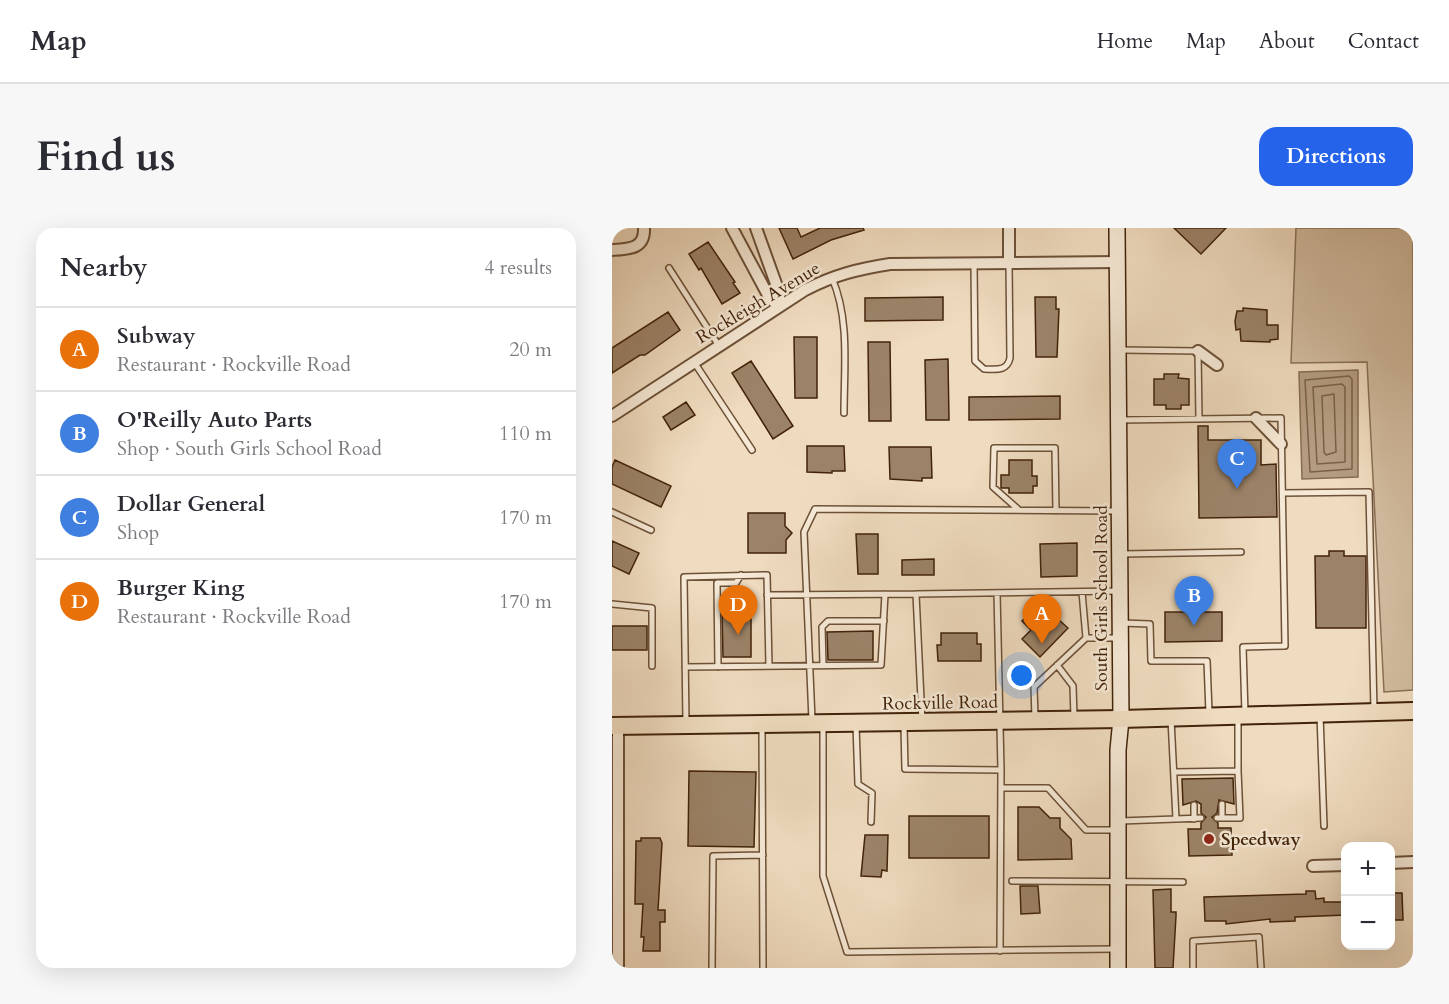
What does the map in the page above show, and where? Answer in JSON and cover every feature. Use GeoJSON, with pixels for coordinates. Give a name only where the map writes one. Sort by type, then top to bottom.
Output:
{"type":"FeatureCollection","features":[{"type":"Feature","properties":{"kind":"main road","name":"South Girls School Road"},"geometry":{"type":"LineString","coordinates":[[1117,228],[1121,631],[1121,719],[1118,750],[1118,968]]}},
{"type":"Feature","properties":{"kind":"main road","name":"Rockville Road"},"geometry":{"type":"LineString","coordinates":[[615,726],[1074,720],[1413,711]]}},
{"type":"Feature","properties":{"kind":"street"},"geometry":{"type":"LineString","coordinates":[[612,250],[630,249],[640,244],[644,228]]}},
{"type":"Feature","properties":{"kind":"street"},"geometry":{"type":"LineString","coordinates":[[732,228],[769,297],[779,307]]}},
{"type":"Feature","properties":{"kind":"street"},"geometry":{"type":"LineString","coordinates":[[756,228],[779,292],[779,307]]}},
{"type":"Feature","properties":{"kind":"street"},"geometry":{"type":"LineString","coordinates":[[1009,228],[1009,264]]}},
{"type":"Feature","properties":{"kind":"street","name":"Rockleigh Avenue"},"geometry":{"type":"LineString","coordinates":[[612,416],[779,307],[831,277],[878,265],[1118,262]]}},
{"type":"Feature","properties":{"kind":"street"},"geometry":{"type":"LineString","coordinates":[[1198,351],[1217,365]]}},
{"type":"Feature","properties":{"kind":"street"},"geometry":{"type":"LineString","coordinates":[[1256,418],[1281,444]]}},
{"type":"Feature","properties":{"kind":"street"},"geometry":{"type":"LineString","coordinates":[[615,726],[618,968]]}},
{"type":"Feature","properties":{"kind":"street"},"geometry":{"type":"LineString","coordinates":[[1395,863],[1413,862]]}},
{"type":"Feature","properties":{"kind":"street"},"geometry":{"type":"LineString","coordinates":[[1313,866],[1341,865]]}},
{"type":"Feature","properties":{"kind":"lane"},"geometry":{"type":"LineString","coordinates":[[974,264],[975,360],[978,366],[984,369],[1002,369],[1009,364],[1009,264]]}},
{"type":"Feature","properties":{"kind":"lane"},"geometry":{"type":"LineString","coordinates":[[669,268],[719,346]]}},
{"type":"Feature","properties":{"kind":"lane"},"geometry":{"type":"LineString","coordinates":[[831,277],[839,296],[843,316],[844,413]]}},
{"type":"Feature","properties":{"kind":"lane"},"geometry":{"type":"LineString","coordinates":[[1119,350],[1198,351],[1198,419]]}},
{"type":"Feature","properties":{"kind":"lane"},"geometry":{"type":"LineString","coordinates":[[694,362],[752,450]]}},
{"type":"Feature","properties":{"kind":"lane"},"geometry":{"type":"LineString","coordinates":[[1119,420],[1281,418],[1285,646],[1243,647],[1238,771],[1240,818],[1220,818],[1222,804]]}},
{"type":"Feature","properties":{"kind":"lane"},"geometry":{"type":"LineString","coordinates":[[1019,510],[993,487],[994,448],[1055,448],[1056,510]]}},
{"type":"Feature","properties":{"kind":"lane"},"geometry":{"type":"LineString","coordinates":[[1283,493],[1369,492],[1374,712]]}},
{"type":"Feature","properties":{"kind":"lane"},"geometry":{"type":"LineString","coordinates":[[1118,949],[847,952],[823,876],[818,724],[810,665],[804,532],[815,509],[1120,511]]}},
{"type":"Feature","properties":{"kind":"lane"},"geometry":{"type":"LineString","coordinates":[[612,512],[651,530]]}},
{"type":"Feature","properties":{"kind":"lane"},"geometry":{"type":"LineString","coordinates":[[1120,554],[1241,552]]}},
{"type":"Feature","properties":{"kind":"lane"},"geometry":{"type":"LineString","coordinates":[[718,667],[717,583],[736,583],[741,575]]}},
{"type":"Feature","properties":{"kind":"lane"},"geometry":{"type":"LineString","coordinates":[[686,725],[684,577],[767,575],[769,666]]}},
{"type":"Feature","properties":{"kind":"lane"},"geometry":{"type":"LineString","coordinates":[[767,595],[1120,591]]}},
{"type":"Feature","properties":{"kind":"lane"},"geometry":{"type":"LineString","coordinates":[[1082,592],[1086,638]]}},
{"type":"Feature","properties":{"kind":"lane"},"geometry":{"type":"LineString","coordinates":[[998,593],[1001,770],[999,951]]}},
{"type":"Feature","properties":{"kind":"lane"},"geometry":{"type":"LineString","coordinates":[[685,667],[881,665],[885,594]]}},
{"type":"Feature","properties":{"kind":"lane"},"geometry":{"type":"LineString","coordinates":[[916,594],[922,722]]}},
{"type":"Feature","properties":{"kind":"lane"},"geometry":{"type":"LineString","coordinates":[[612,604],[652,608],[652,666]]}},
{"type":"Feature","properties":{"kind":"lane"},"geometry":{"type":"LineString","coordinates":[[823,665],[822,627],[828,621],[884,621]]}},
{"type":"Feature","properties":{"kind":"lane"},"geometry":{"type":"LineString","coordinates":[[1035,720],[1034,687],[1086,638],[1150,624],[1151,661],[1207,661],[1209,716]]}},
{"type":"Feature","properties":{"kind":"lane"},"geometry":{"type":"LineString","coordinates":[[1057,664],[1073,686],[1074,720]]}},
{"type":"Feature","properties":{"kind":"lane"},"geometry":{"type":"LineString","coordinates":[[1320,714],[1324,826]]}},
{"type":"Feature","properties":{"kind":"lane"},"geometry":{"type":"LineString","coordinates":[[1171,717],[1176,819]]}},
{"type":"Feature","properties":{"kind":"lane"},"geometry":{"type":"LineString","coordinates":[[904,723],[905,769],[1001,770]]}},
{"type":"Feature","properties":{"kind":"lane"},"geometry":{"type":"LineString","coordinates":[[856,724],[858,784],[872,793],[872,822]]}},
{"type":"Feature","properties":{"kind":"lane"},"geometry":{"type":"LineString","coordinates":[[762,725],[763,968]]}},
{"type":"Feature","properties":{"kind":"lane"},"geometry":{"type":"LineString","coordinates":[[1192,771],[1193,779]]}},
{"type":"Feature","properties":{"kind":"lane"},"geometry":{"type":"LineString","coordinates":[[1220,771],[1220,778]]}},
{"type":"Feature","properties":{"kind":"lane"},"geometry":{"type":"LineString","coordinates":[[1175,772],[1238,771]]}},
{"type":"Feature","properties":{"kind":"lane"},"geometry":{"type":"LineString","coordinates":[[1000,788],[1048,788],[1086,830],[1198,818],[1194,805]]}},
{"type":"Feature","properties":{"kind":"lane"},"geometry":{"type":"LineString","coordinates":[[712,968],[713,856],[763,855]]}},
{"type":"Feature","properties":{"kind":"lane"},"geometry":{"type":"LineString","coordinates":[[1012,881],[1183,882]]}},
{"type":"Feature","properties":{"kind":"lane"},"geometry":{"type":"LineString","coordinates":[[1193,968],[1192,941],[1259,937],[1262,968]]}},
{"type":"Feature","properties":{"kind":"shaded area"},"geometry":{"type":"Polygon","coordinates":[[[1296,228],[1413,228],[1413,690],[1384,692],[1367,362],[1291,363],[1296,228]]]}},
{"type":"Feature","properties":{"kind":"water"},"geometry":{"type":"Polygon","coordinates":[[[1358,370],[1358,477],[1302,479],[1299,372],[1358,370]]]}},
{"type":"Feature","properties":{"kind":"building"},"geometry":{"type":"Polygon","coordinates":[[[779,228],[797,228],[801,237],[820,228],[863,228],[864,230],[831,240],[793,259],[779,228]]]}},
{"type":"Feature","properties":{"kind":"building"},"geometry":{"type":"Polygon","coordinates":[[[1174,228],[1226,228],[1201,254],[1174,228]]]}},
{"type":"Feature","properties":{"kind":"building"},"geometry":{"type":"Polygon","coordinates":[[[708,242],[740,293],[722,304],[701,268],[699,270],[689,254],[708,242]]]}},
{"type":"Feature","properties":{"kind":"building"},"geometry":{"type":"Polygon","coordinates":[[[943,297],[943,320],[865,321],[865,298],[943,297]]]}},
{"type":"Feature","properties":{"kind":"building"},"geometry":{"type":"Polygon","coordinates":[[[1035,297],[1056,297],[1056,309],[1059,309],[1057,357],[1036,357],[1035,297]]]}},
{"type":"Feature","properties":{"kind":"building"},"geometry":{"type":"Polygon","coordinates":[[[1243,308],[1267,310],[1267,325],[1278,325],[1278,339],[1270,340],[1270,342],[1241,341],[1240,329],[1236,330],[1235,321],[1237,311],[1243,311],[1243,308]]]}},
{"type":"Feature","properties":{"kind":"building"},"geometry":{"type":"Polygon","coordinates":[[[668,312],[680,330],[645,355],[640,355],[612,373],[612,348],[668,312]]]}},
{"type":"Feature","properties":{"kind":"building"},"geometry":{"type":"Polygon","coordinates":[[[794,337],[817,337],[817,398],[795,398],[794,337]]]}},
{"type":"Feature","properties":{"kind":"building"},"geometry":{"type":"Polygon","coordinates":[[[868,342],[890,342],[891,421],[869,421],[868,342]]]}},
{"type":"Feature","properties":{"kind":"building"},"geometry":{"type":"Polygon","coordinates":[[[948,359],[949,420],[926,420],[925,360],[948,359]]]}},
{"type":"Feature","properties":{"kind":"building"},"geometry":{"type":"Polygon","coordinates":[[[751,361],[793,426],[773,439],[732,373],[751,361]]]}},
{"type":"Feature","properties":{"kind":"building"},"geometry":{"type":"Polygon","coordinates":[[[1164,374],[1179,374],[1178,378],[1189,379],[1189,405],[1181,405],[1181,409],[1166,409],[1166,405],[1154,405],[1154,379],[1164,379],[1164,374]]]}},
{"type":"Feature","properties":{"kind":"building"},"geometry":{"type":"Polygon","coordinates":[[[1060,396],[1060,419],[969,420],[969,397],[1060,396]]]}},
{"type":"Feature","properties":{"kind":"building"},"geometry":{"type":"Polygon","coordinates":[[[686,402],[695,415],[671,430],[663,417],[686,402]]]}},
{"type":"Feature","properties":{"kind":"building"},"geometry":{"type":"Polygon","coordinates":[[[1198,426],[1208,426],[1208,440],[1261,440],[1261,465],[1276,464],[1277,517],[1199,518],[1198,426]]]}},
{"type":"Feature","properties":{"kind":"building"},"geometry":{"type":"Polygon","coordinates":[[[807,446],[844,446],[845,471],[807,472],[807,446]]]}},
{"type":"Feature","properties":{"kind":"building"},"geometry":{"type":"Polygon","coordinates":[[[889,447],[931,447],[932,478],[922,478],[922,481],[890,479],[889,447]]]}},
{"type":"Feature","properties":{"kind":"building"},"geometry":{"type":"Polygon","coordinates":[[[615,460],[671,486],[661,507],[612,484],[612,467],[615,460]]]}},
{"type":"Feature","properties":{"kind":"building"},"geometry":{"type":"Polygon","coordinates":[[[1009,460],[1032,460],[1032,476],[1037,476],[1037,486],[1033,486],[1033,493],[1009,493],[1009,488],[1001,488],[1001,475],[1009,475],[1009,460]]]}},
{"type":"Feature","properties":{"kind":"building"},"geometry":{"type":"Polygon","coordinates":[[[748,513],[785,513],[785,526],[792,533],[786,540],[786,553],[748,553],[748,513]]]}},
{"type":"Feature","properties":{"kind":"building"},"geometry":{"type":"Polygon","coordinates":[[[856,534],[878,534],[878,574],[858,574],[856,534]]]}},
{"type":"Feature","properties":{"kind":"building"},"geometry":{"type":"Polygon","coordinates":[[[612,541],[639,553],[629,574],[612,566],[612,541]]]}},
{"type":"Feature","properties":{"kind":"building"},"geometry":{"type":"Polygon","coordinates":[[[1077,543],[1077,576],[1041,577],[1040,544],[1077,543]]]}},
{"type":"Feature","properties":{"kind":"building"},"geometry":{"type":"Polygon","coordinates":[[[1329,551],[1344,551],[1344,556],[1366,556],[1366,628],[1316,628],[1315,556],[1329,556],[1329,551]]]}},
{"type":"Feature","properties":{"kind":"building"},"geometry":{"type":"Polygon","coordinates":[[[934,559],[934,575],[902,575],[902,560],[934,559]]]}},
{"type":"Feature","properties":{"kind":"building"},"geometry":{"type":"Polygon","coordinates":[[[1040,603],[1068,628],[1040,657],[1022,639],[1031,630],[1022,621],[1040,603]]]}},
{"type":"Feature","properties":{"kind":"building"},"geometry":{"type":"Polygon","coordinates":[[[1165,612],[1222,612],[1222,641],[1165,642],[1165,612]]]}},
{"type":"Feature","properties":{"kind":"building"},"geometry":{"type":"Polygon","coordinates":[[[722,613],[751,613],[751,657],[723,657],[722,613]]]}},
{"type":"Feature","properties":{"kind":"building"},"geometry":{"type":"Polygon","coordinates":[[[612,626],[647,626],[647,650],[612,650],[612,626]]]}},
{"type":"Feature","properties":{"kind":"building"},"geometry":{"type":"Polygon","coordinates":[[[873,631],[873,660],[828,660],[827,632],[873,631]]]}},
{"type":"Feature","properties":{"kind":"building"},"geometry":{"type":"Polygon","coordinates":[[[941,633],[977,633],[977,644],[981,644],[981,661],[938,661],[937,645],[941,645],[941,633]]]}},
{"type":"Feature","properties":{"kind":"building"},"geometry":{"type":"Polygon","coordinates":[[[689,771],[756,772],[754,847],[688,846],[689,771]]]}},
{"type":"Feature","properties":{"kind":"building","name":"Speedway"},"geometry":{"type":"Polygon","coordinates":[[[1233,778],[1234,804],[1219,800],[1217,813],[1212,817],[1218,823],[1218,828],[1231,828],[1232,855],[1189,856],[1188,829],[1201,829],[1201,823],[1206,817],[1201,813],[1201,804],[1196,801],[1183,805],[1182,779],[1233,778]]]}},
{"type":"Feature","properties":{"kind":"building"},"geometry":{"type":"Polygon","coordinates":[[[1018,807],[1039,807],[1050,818],[1060,818],[1060,828],[1071,839],[1072,859],[1018,860],[1018,807]]]}},
{"type":"Feature","properties":{"kind":"building"},"geometry":{"type":"Polygon","coordinates":[[[909,816],[989,816],[989,858],[909,858],[909,816]]]}},
{"type":"Feature","properties":{"kind":"building"},"geometry":{"type":"Polygon","coordinates":[[[865,835],[888,835],[887,871],[882,870],[881,877],[861,876],[865,835]]]}},
{"type":"Feature","properties":{"kind":"building"},"geometry":{"type":"Polygon","coordinates":[[[641,838],[660,838],[662,843],[658,910],[665,910],[665,922],[660,922],[660,951],[643,951],[644,937],[641,937],[643,904],[635,904],[636,841],[641,841],[641,838]]]}},
{"type":"Feature","properties":{"kind":"building"},"geometry":{"type":"Polygon","coordinates":[[[1020,886],[1038,886],[1040,913],[1021,914],[1020,886]]]}},
{"type":"Feature","properties":{"kind":"building"},"geometry":{"type":"Polygon","coordinates":[[[1171,889],[1171,912],[1176,912],[1173,968],[1155,968],[1153,890],[1171,889]]]}},
{"type":"Feature","properties":{"kind":"building"},"geometry":{"type":"Polygon","coordinates":[[[1306,891],[1315,891],[1316,899],[1324,898],[1324,902],[1341,902],[1341,915],[1295,917],[1295,921],[1270,922],[1270,919],[1226,924],[1226,921],[1205,921],[1204,897],[1306,894],[1306,891]]]}},
{"type":"Feature","properties":{"kind":"building"},"geometry":{"type":"Polygon","coordinates":[[[1395,893],[1402,893],[1403,920],[1395,920],[1395,893]]]}},
{"type":"Feature","properties":{"kind":"place","name":"Dollar General"},"geometry":{"type":"Point","coordinates":[1237,489]}},
{"type":"Feature","properties":{"kind":"place","name":"O'Reilly Auto Parts"},"geometry":{"type":"Point","coordinates":[1194,626]}},
{"type":"Feature","properties":{"kind":"place","name":"Burger King"},"geometry":{"type":"Point","coordinates":[738,635]}},
{"type":"Feature","properties":{"kind":"place","name":"Subway"},"geometry":{"type":"Point","coordinates":[1042,644]}},
{"type":"Feature","properties":{"kind":"place","name":"Speedway"},"geometry":{"type":"Point","coordinates":[1209,839]}}]}
